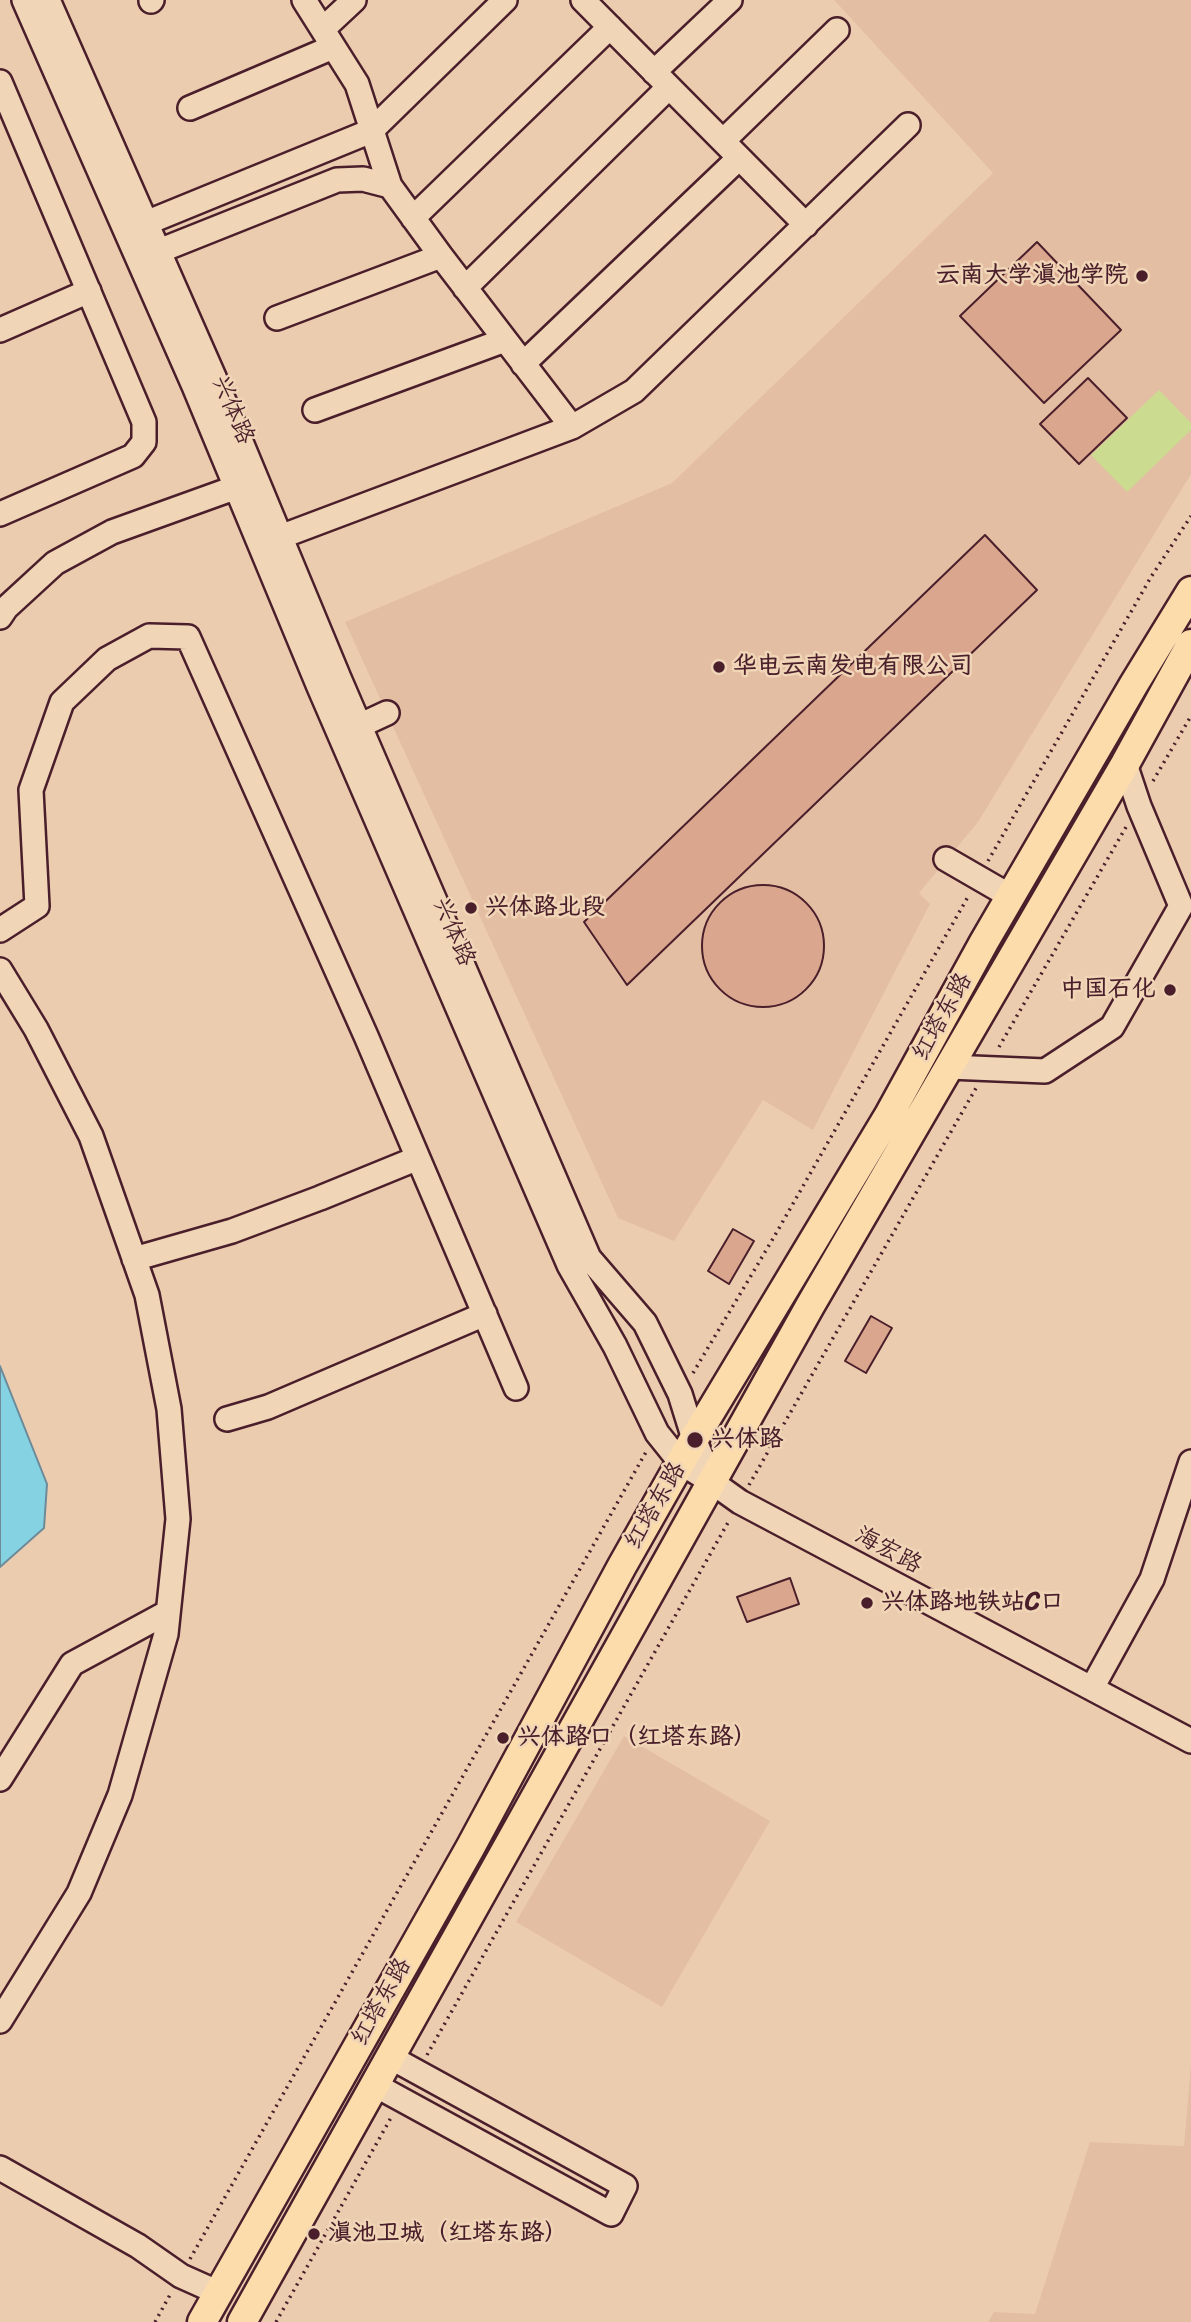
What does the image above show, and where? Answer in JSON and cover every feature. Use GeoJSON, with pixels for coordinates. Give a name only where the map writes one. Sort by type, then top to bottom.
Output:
{"type":"FeatureCollection","features":[{"type":"Feature","properties":{"kind":"main road","name":"红塔东路"},"geometry":{"type":"LineString","coordinates":[[202,2322],[470,1848],[687,1451],[889,1115],[1010,896],[1191,591]]}},
{"type":"Feature","properties":{"kind":"main road","name":"红塔东路"},"geometry":{"type":"LineString","coordinates":[[242,2322],[810,1306],[1125,764],[1191,644]]}},
{"type":"Feature","properties":{"kind":"street","name":"兴体路"},"geometry":{"type":"LineString","coordinates":[[24,0],[131,243],[246,483],[280,537],[349,730],[589,1258],[645,1323],[680,1394],[687,1451]]}},
{"type":"Feature","properties":{"kind":"street","name":"兴体路"},"geometry":{"type":"LineString","coordinates":[[48,0],[159,251],[246,483],[569,1265],[615,1346],[657,1433],[687,1451],[712,1482]]}},
{"type":"Feature","properties":{"kind":"street"},"geometry":{"type":"LineString","coordinates":[[304,0],[356,85],[390,186],[572,427]]}},
{"type":"Feature","properties":{"kind":"street"},"geometry":{"type":"LineString","coordinates":[[190,108],[328,38],[354,0]]}},
{"type":"Feature","properties":{"kind":"street"},"geometry":{"type":"LineString","coordinates":[[390,186],[363,178],[337,180],[159,251],[131,243],[146,223],[372,131],[505,0]]}},
{"type":"Feature","properties":{"kind":"street"},"geometry":{"type":"LineString","coordinates":[[583,0],[806,225]]}},
{"type":"Feature","properties":{"kind":"street"},"geometry":{"type":"LineString","coordinates":[[465,288],[662,80],[730,0]]}},
{"type":"Feature","properties":{"kind":"street"},"geometry":{"type":"LineString","coordinates":[[413,218],[610,27]]}},
{"type":"Feature","properties":{"kind":"street"},"geometry":{"type":"LineString","coordinates":[[523,363],[731,150],[837,30]]}},
{"type":"Feature","properties":{"kind":"street"},"geometry":{"type":"LineString","coordinates":[[0,82],[9,129],[89,291],[144,422],[144,442],[132,456],[0,514]]}},
{"type":"Feature","properties":{"kind":"street"},"geometry":{"type":"LineString","coordinates":[[280,537],[572,427],[634,391],[908,125]]}},
{"type":"Feature","properties":{"kind":"street"},"geometry":{"type":"LineString","coordinates":[[277,318],[441,256]]}},
{"type":"Feature","properties":{"kind":"street"},"geometry":{"type":"LineString","coordinates":[[0,330],[89,291]]}},
{"type":"Feature","properties":{"kind":"street"},"geometry":{"type":"LineString","coordinates":[[315,410],[505,340]]}},
{"type":"Feature","properties":{"kind":"street"},"geometry":{"type":"LineString","coordinates":[[0,618],[6,608],[55,563],[112,531],[246,483]]}},
{"type":"Feature","properties":{"kind":"street"},"geometry":{"type":"LineString","coordinates":[[0,930],[37,906],[31,790],[62,702],[107,659],[149,636],[188,637],[366,1036],[516,1388]]}},
{"type":"Feature","properties":{"kind":"street"},"geometry":{"type":"LineString","coordinates":[[349,730],[387,713]]}},
{"type":"Feature","properties":{"kind":"street"},"geometry":{"type":"LineString","coordinates":[[949,1067],[1045,1071],[1112,1027],[1181,906],[1139,806],[1125,764]]}},
{"type":"Feature","properties":{"kind":"street"},"geometry":{"type":"LineString","coordinates":[[946,859],[1010,896]]}},
{"type":"Feature","properties":{"kind":"street"},"geometry":{"type":"LineString","coordinates":[[0,970],[36,1029],[91,1136],[147,1295],[169,1409],[178,1519],[166,1634],[120,1795],[79,1893],[0,2021]]}},
{"type":"Feature","properties":{"kind":"street"},"geometry":{"type":"LineString","coordinates":[[134,1259],[232,1231],[418,1158]]}},
{"type":"Feature","properties":{"kind":"street"},"geometry":{"type":"LineString","coordinates":[[227,1419],[268,1407],[485,1314]]}},
{"type":"Feature","properties":{"kind":"street"},"geometry":{"type":"LineString","coordinates":[[1092,1688],[1152,1579],[1191,1462]]}},
{"type":"Feature","properties":{"kind":"street","name":"海宏路"},"geometry":{"type":"LineString","coordinates":[[712,1482],[740,1502],[1191,1741]]}},
{"type":"Feature","properties":{"kind":"street"},"geometry":{"type":"LineString","coordinates":[[0,1779],[72,1664],[168,1612]]}},
{"type":"Feature","properties":{"kind":"street"},"geometry":{"type":"LineString","coordinates":[[375,2085],[611,2214],[625,2186],[390,2057]]}},
{"type":"Feature","properties":{"kind":"street"},"geometry":{"type":"LineString","coordinates":[[0,2168],[138,2246],[181,2276],[219,2293]]}},
{"type":"Feature","properties":{"kind":"shaded area","name":"华电云南发电有限公司"},"geometry":{"type":"Polygon","coordinates":[[[834,0],[1191,0],[1191,474],[978,822],[919,893],[930,904],[813,1130],[763,1100],[674,1241],[618,1218],[345,622],[672,483],[993,173],[834,0]]]}},
{"type":"Feature","properties":{"kind":"shaded area"},"geometry":{"type":"Polygon","coordinates":[[[624,1736],[770,1821],[662,2007],[516,1922],[624,1736]]]}},
{"type":"Feature","properties":{"kind":"shaded area"},"geometry":{"type":"Polygon","coordinates":[[[1191,2065],[1191,2322],[988,2322],[994,2312],[1035,2314],[1090,2142],[1184,2146],[1191,2065]]]}},
{"type":"Feature","properties":{"kind":"green space"},"geometry":{"type":"Polygon","coordinates":[[[1159,390],[1191,423],[1191,430],[1127,492],[1091,455],[1159,390]]]}},
{"type":"Feature","properties":{"kind":"water"},"geometry":{"type":"Polygon","coordinates":[[[0,1366],[47,1484],[44,1528],[0,1567],[0,1366]]]}},
{"type":"Feature","properties":{"kind":"building"},"geometry":{"type":"Polygon","coordinates":[[[1037,242],[1121,330],[1044,403],[960,316],[1037,242]]]}},
{"type":"Feature","properties":{"kind":"building"},"geometry":{"type":"Polygon","coordinates":[[[1088,378],[1127,418],[1079,464],[1040,424],[1088,378]]]}},
{"type":"Feature","properties":{"kind":"building"},"geometry":{"type":"Polygon","coordinates":[[[985,535],[1037,590],[627,985],[584,922],[985,535]]]}},
{"type":"Feature","properties":{"kind":"building"},"geometry":{"type":"Polygon","coordinates":[[[763,885],[786,890],[806,903],[819,923],[824,946],[819,969],[806,989],[786,1002],[763,1007],[740,1002],[720,989],[707,969],[702,946],[707,923],[720,903],[740,890],[763,885]]]}},
{"type":"Feature","properties":{"kind":"building"},"geometry":{"type":"Polygon","coordinates":[[[733,1229],[754,1241],[729,1284],[708,1271],[733,1229]]]}},
{"type":"Feature","properties":{"kind":"building"},"geometry":{"type":"Polygon","coordinates":[[[871,1316],[892,1328],[866,1373],[845,1361],[871,1316]]]}},
{"type":"Feature","properties":{"kind":"building"},"geometry":{"type":"Polygon","coordinates":[[[790,1578],[799,1604],[747,1622],[737,1597],[790,1578]]]}},
{"type":"Feature","properties":{"kind":"place","name":"云南大学滇池学院"},"geometry":{"type":"Point","coordinates":[1142,276]}},
{"type":"Feature","properties":{"kind":"place","name":"华电云南发电有限公司"},"geometry":{"type":"Point","coordinates":[719,667]}},
{"type":"Feature","properties":{"kind":"place","name":"兴体路北段"},"geometry":{"type":"Point","coordinates":[471,908]}},
{"type":"Feature","properties":{"kind":"place","name":"中国石化"},"geometry":{"type":"Point","coordinates":[1170,990]}},
{"type":"Feature","properties":{"kind":"place","name":"兴体路"},"geometry":{"type":"Point","coordinates":[695,1440]}},
{"type":"Feature","properties":{"kind":"place","name":"兴体路地铁站C口"},"geometry":{"type":"Point","coordinates":[867,1603]}},
{"type":"Feature","properties":{"kind":"place","name":"兴体路口（红塔东路）"},"geometry":{"type":"Point","coordinates":[503,1738]}},
{"type":"Feature","properties":{"kind":"place","name":"滇池卫城（红塔东路）"},"geometry":{"type":"Point","coordinates":[314,2234]}}]}
